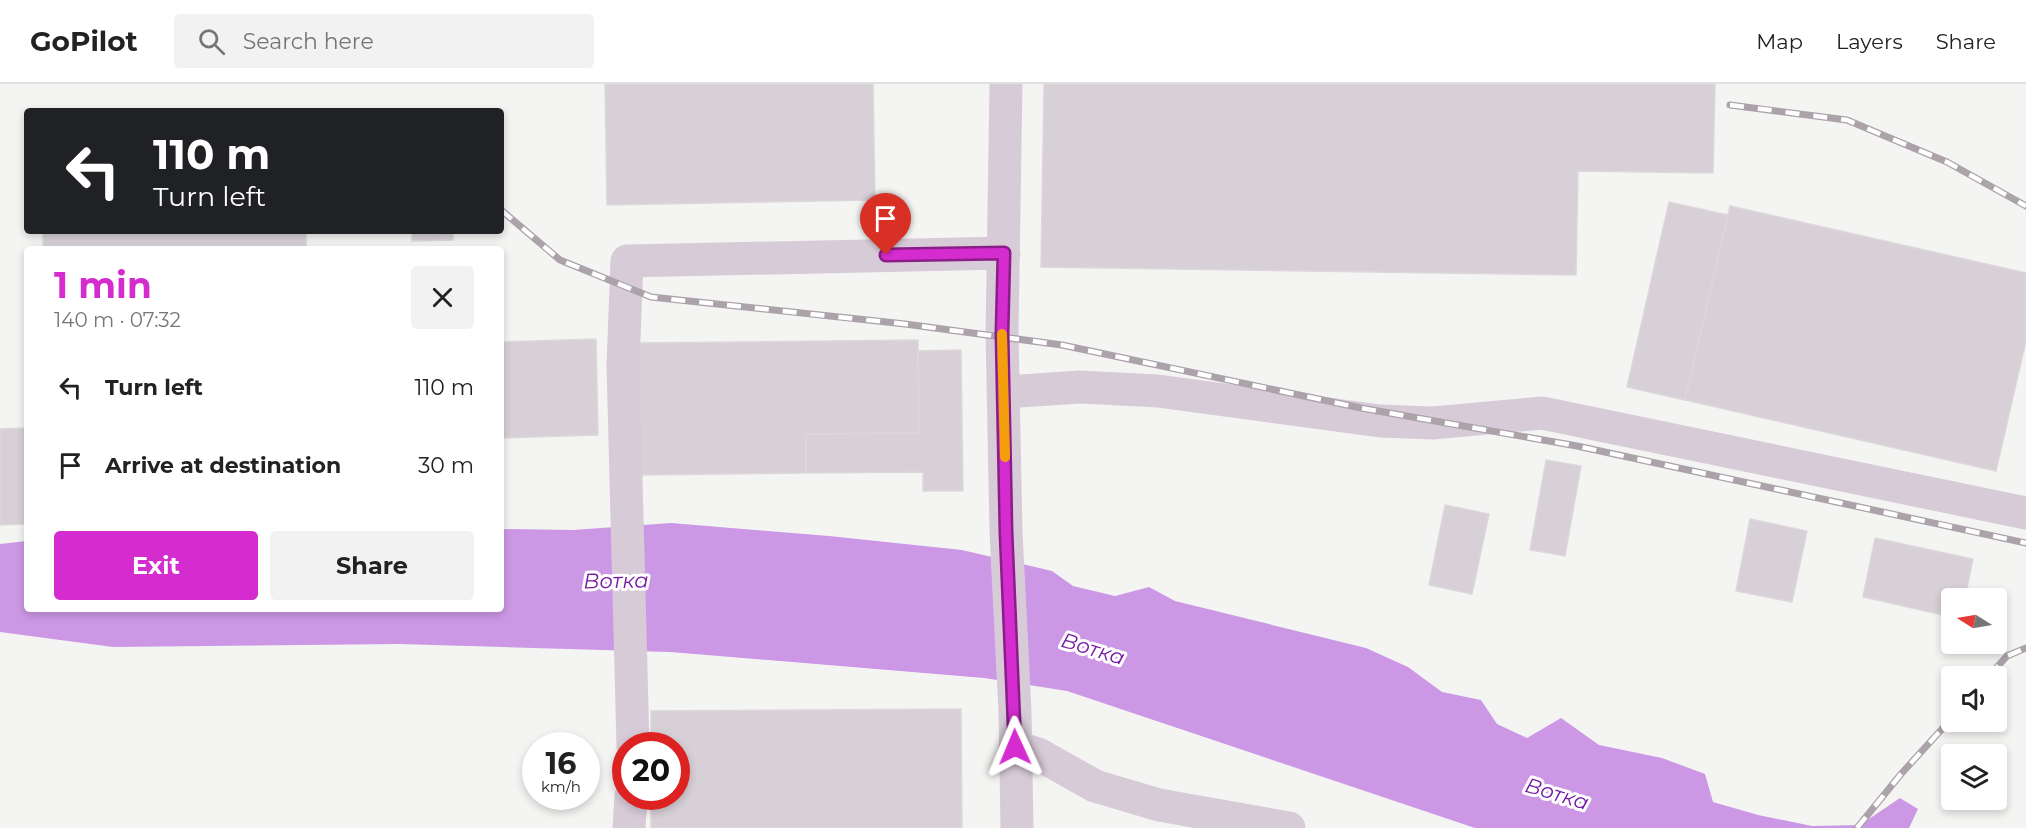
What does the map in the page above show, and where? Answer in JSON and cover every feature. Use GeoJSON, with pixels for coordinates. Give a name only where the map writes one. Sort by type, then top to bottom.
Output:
{"type":"FeatureCollection","features":[{"type":"Feature","properties":{"kind":"lane"},"geometry":{"type":"LineString","coordinates":[[1006,84],[1002,333],[1006,532],[1015,712],[1017,828]]}},
{"type":"Feature","properties":{"kind":"lane"},"geometry":{"type":"LineString","coordinates":[[633,732],[623,365],[627,261],[1004,253]]}},
{"type":"Feature","properties":{"kind":"lane"},"geometry":{"type":"LineString","coordinates":[[1004,392],[1080,387],[1158,391],[1401,422],[1433,423],[1542,413],[2026,513]]}},
{"type":"Feature","properties":{"kind":"lane"},"geometry":{"type":"LineString","coordinates":[[1015,747],[1038,754],[1095,786],[1148,802],[1288,828]]}},
{"type":"Feature","properties":{"kind":"lane"},"geometry":{"type":"LineString","coordinates":[[629,828],[630,810]]}},
{"type":"Feature","properties":{"kind":"water","name":"Вотка"},"geometry":{"type":"Polygon","coordinates":[[[671,523],[829,536],[962,550],[1052,571],[1073,586],[1115,596],[1149,587],[1175,601],[1366,648],[1408,667],[1442,692],[1481,700],[1497,724],[1527,738],[1561,718],[1599,745],[1662,758],[1705,774],[1713,802],[1758,815],[1812,826],[1860,825],[1900,798],[1918,809],[1909,828],[1475,828],[1067,691],[984,678],[670,652],[400,644],[113,647],[0,632],[0,544],[24,541],[24,612],[504,612],[504,529],[573,530],[671,523]]]}},
{"type":"Feature","properties":{"kind":"building"},"geometry":{"type":"Polygon","coordinates":[[[605,84],[873,84],[875,200],[607,205],[605,84]]]}},
{"type":"Feature","properties":{"kind":"building"},"geometry":{"type":"Polygon","coordinates":[[[1044,84],[1715,84],[1713,173],[1578,171],[1576,275],[1041,267],[1044,84]]]}},
{"type":"Feature","properties":{"kind":"building"},"geometry":{"type":"Polygon","coordinates":[[[1669,202],[1728,215],[1685,400],[1627,387],[1669,202]]]}},
{"type":"Feature","properties":{"kind":"building"},"geometry":{"type":"Polygon","coordinates":[[[1730,206],[2026,273],[2026,341],[1996,471],[1685,400],[1730,206]]]}},
{"type":"Feature","properties":{"kind":"building"},"geometry":{"type":"Polygon","coordinates":[[[43,234],[306,234],[306,246],[43,246],[43,234]]]}},
{"type":"Feature","properties":{"kind":"building"},"geometry":{"type":"Polygon","coordinates":[[[412,234],[453,234],[453,240],[412,241],[412,234]]]}},
{"type":"Feature","properties":{"kind":"building"},"geometry":{"type":"Polygon","coordinates":[[[596,339],[598,435],[504,438],[504,342],[596,339]]]}},
{"type":"Feature","properties":{"kind":"building"},"geometry":{"type":"Polygon","coordinates":[[[918,340],[919,433],[806,434],[806,473],[640,475],[638,343],[918,340]]]}},
{"type":"Feature","properties":{"kind":"building"},"geometry":{"type":"Polygon","coordinates":[[[961,350],[963,491],[923,491],[923,472],[806,473],[806,434],[919,433],[918,351],[961,350]]]}},
{"type":"Feature","properties":{"kind":"building"},"geometry":{"type":"Polygon","coordinates":[[[24,428],[24,524],[0,525],[0,429],[24,428]]]}},
{"type":"Feature","properties":{"kind":"building"},"geometry":{"type":"Polygon","coordinates":[[[1546,460],[1581,466],[1565,556],[1530,550],[1546,460]]]}},
{"type":"Feature","properties":{"kind":"building"},"geometry":{"type":"Polygon","coordinates":[[[1445,505],[1489,514],[1472,594],[1429,585],[1445,505]]]}},
{"type":"Feature","properties":{"kind":"building"},"geometry":{"type":"Polygon","coordinates":[[[1750,519],[1807,531],[1792,602],[1736,591],[1750,519]]]}},
{"type":"Feature","properties":{"kind":"building"},"geometry":{"type":"Polygon","coordinates":[[[1875,538],[1973,559],[1967,588],[1941,588],[1941,615],[1863,597],[1875,538]]]}},
{"type":"Feature","properties":{"kind":"building"},"geometry":{"type":"Polygon","coordinates":[[[961,709],[962,828],[651,828],[651,810],[690,810],[690,732],[651,732],[651,711],[961,709]]]}},
{"type":"Feature","properties":{"kind":"railway"},"geometry":{"type":"LineString","coordinates":[[1730,105],[1847,120],[1947,162],[2026,206]]}},
{"type":"Feature","properties":{"kind":"railway"},"geometry":{"type":"LineString","coordinates":[[504,213],[560,260],[651,297],[905,324],[1062,345],[1361,408],[1577,446],[2026,543]]}},
{"type":"Feature","properties":{"kind":"railway"},"geometry":{"type":"LineString","coordinates":[[1998,666],[2007,656],[2026,648]]}},
{"type":"Feature","properties":{"kind":"railway"},"geometry":{"type":"LineString","coordinates":[[1857,828],[1941,730]]}},
{"type":"Feature","properties":{"kind":"slow traffic"},"geometry":{"type":"LineString","coordinates":[[1002,334],[1005,457]]}},
{"type":"Feature","properties":{"kind":"route"},"geometry":{"type":"LineString","coordinates":[[886,255],[1004,253],[1002,333],[1006,532],[1015,747]]}}]}
